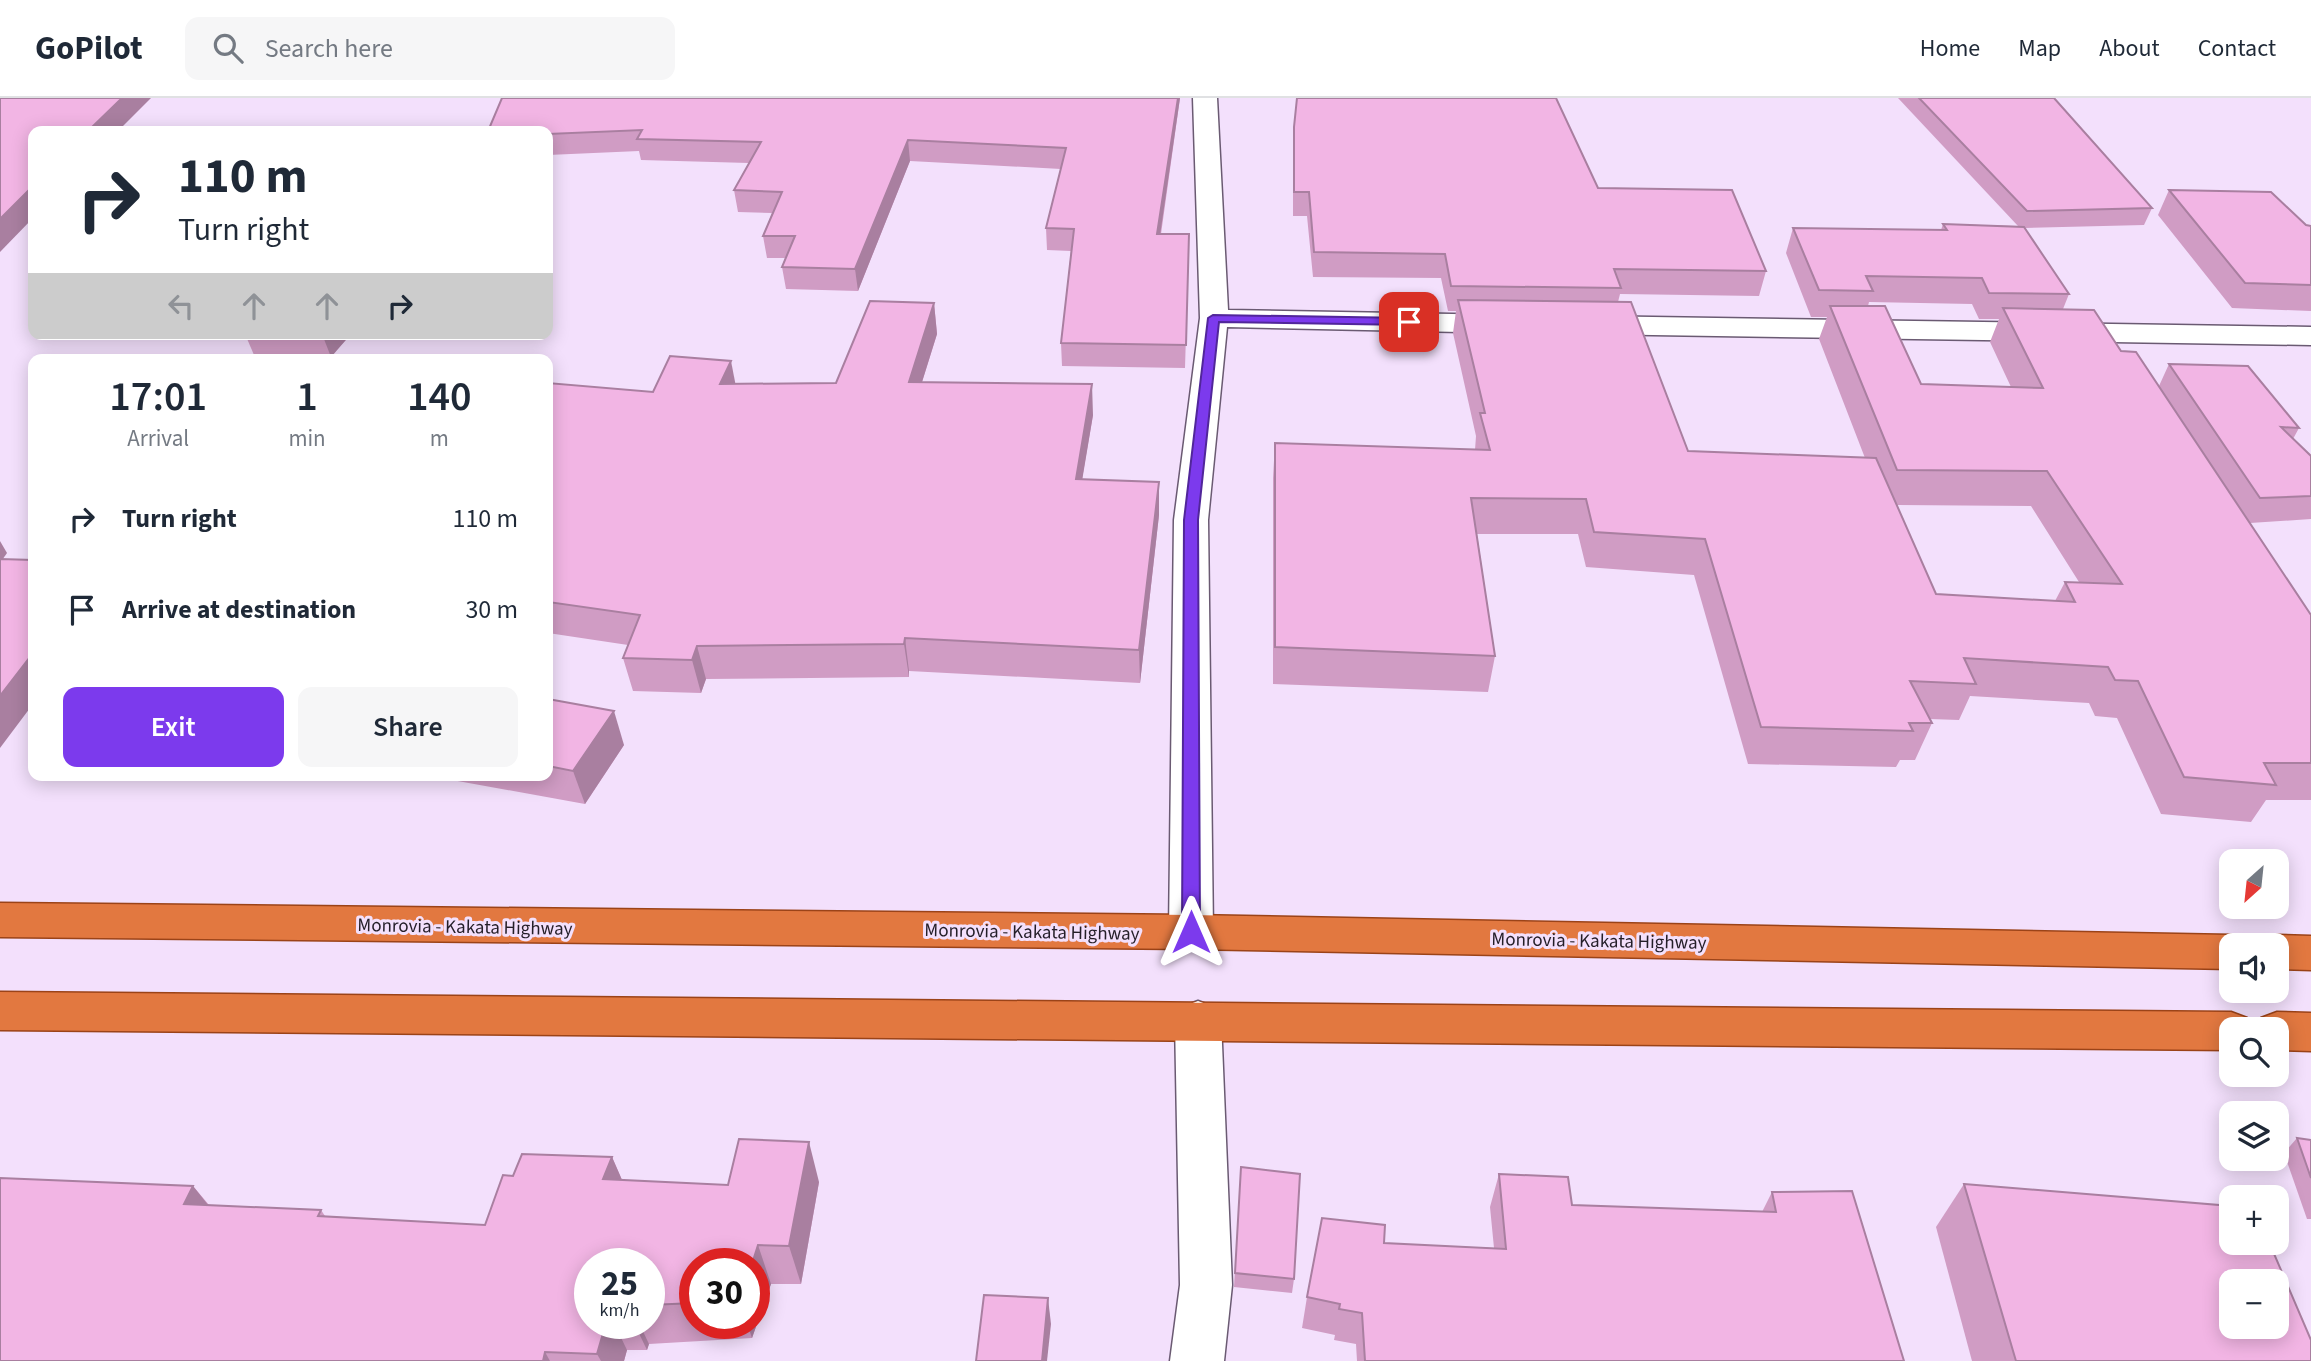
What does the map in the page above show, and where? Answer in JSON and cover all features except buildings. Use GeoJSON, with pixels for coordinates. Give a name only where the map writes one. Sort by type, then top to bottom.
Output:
{"type":"FeatureCollection","features":[{"type":"Feature","properties":{"kind":"highway","name":"Monrovia - Kakata Highway"},"geometry":{"type":"LineString","coordinates":[[0,920],[1191,932],[2219,952]]}},
{"type":"Feature","properties":{"kind":"highway"},"geometry":{"type":"LineString","coordinates":[[2289,952],[2311,953]]}},
{"type":"Feature","properties":{"kind":"highway"},"geometry":{"type":"LineString","coordinates":[[0,1011],[2219,1031]]}},
{"type":"Feature","properties":{"kind":"highway"},"geometry":{"type":"LineString","coordinates":[[2289,1031],[2311,1032]]}},
{"type":"Feature","properties":{"kind":"street"},"geometry":{"type":"LineString","coordinates":[[1191,932],[1191,520],[1213,318],[1205,98]]}},
{"type":"Feature","properties":{"kind":"street"},"geometry":{"type":"LineString","coordinates":[[1213,318],[2106,335],[2311,336]]}},
{"type":"Feature","properties":{"kind":"street"},"geometry":{"type":"LineString","coordinates":[[2106,335],[2128,369]]}},
{"type":"Feature","properties":{"kind":"street"},"geometry":{"type":"LineString","coordinates":[[1197,1361],[1206,1285],[1198,1020]]}},
{"type":"Feature","properties":{"kind":"route"},"geometry":{"type":"LineString","coordinates":[[1191,932],[1191,520],[1213,318],[1409,322]]}}]}
